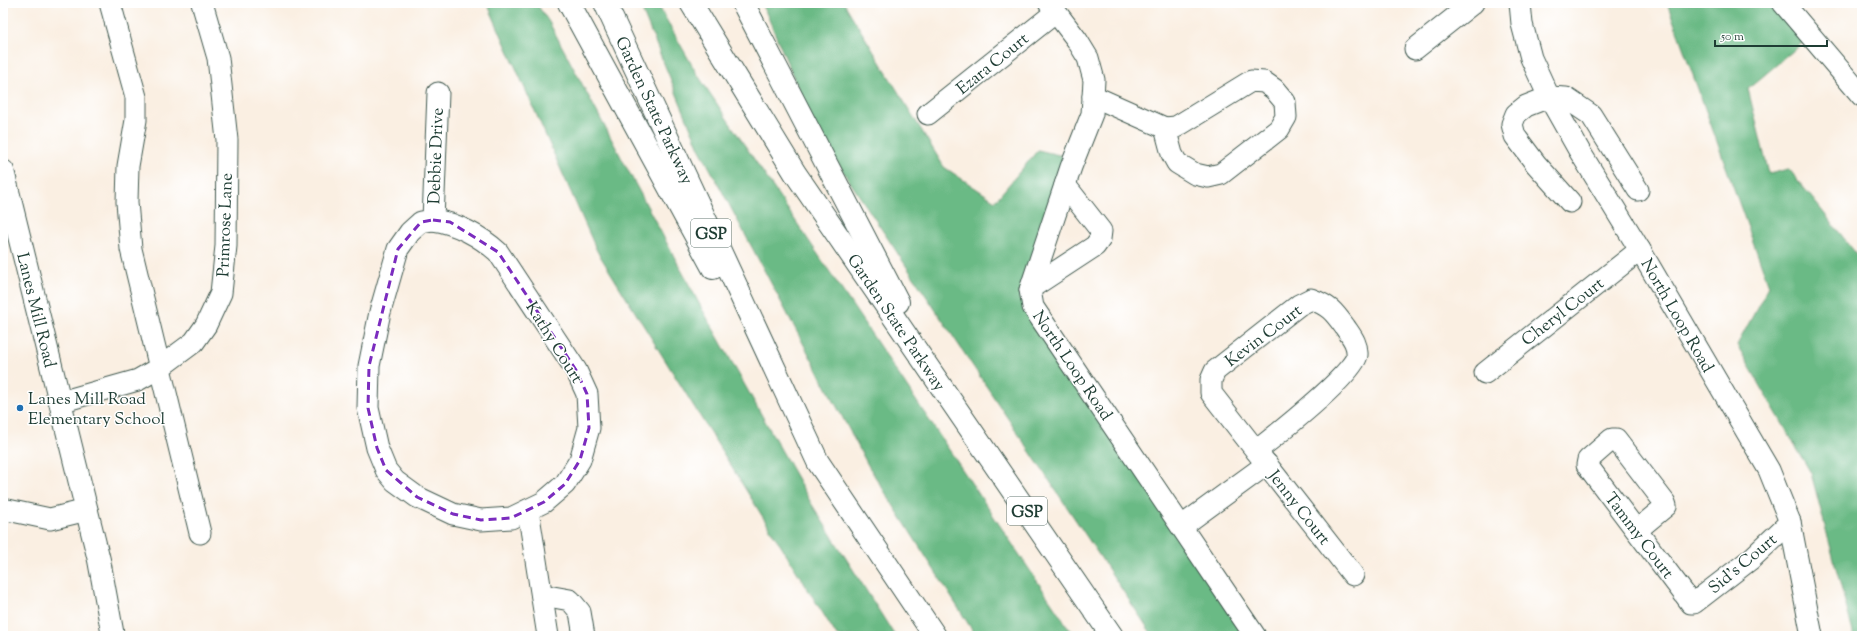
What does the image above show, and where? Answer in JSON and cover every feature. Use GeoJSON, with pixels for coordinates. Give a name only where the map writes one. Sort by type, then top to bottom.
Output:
{"type":"FeatureCollection","features":[{"type":"Feature","properties":{"kind":"main road"},"geometry":{"type":"LineString","coordinates":[[570,3],[818,462]]}},
{"type":"Feature","properties":{"kind":"main road","name":"Garden State Parkway"},"geometry":{"type":"LineString","coordinates":[[605,3],[818,462],[935,636]]}},
{"type":"Feature","properties":{"kind":"main road","name":"Garden State Parkway"},"geometry":{"type":"LineString","coordinates":[[691,3],[795,173],[1112,636]]}},
{"type":"Feature","properties":{"kind":"main road"},"geometry":{"type":"LineString","coordinates":[[742,3],[941,386]]}},
{"type":"Feature","properties":{"kind":"main road","name":"Lanes Mill Road"},"geometry":{"type":"LineString","coordinates":[[3,171],[99,560],[113,636]]}},
{"type":"Feature","properties":{"kind":"street"},"geometry":{"type":"LineString","coordinates":[[110,3],[136,96],[136,120],[128,166],[127,202],[131,249],[200,533]]}},
{"type":"Feature","properties":{"kind":"street","name":"Primrose Lane"},"geometry":{"type":"LineString","coordinates":[[60,402],[138,380],[159,368],[194,342],[206,325],[221,293],[226,246],[227,140],[218,58],[202,3]]}},
{"type":"Feature","properties":{"kind":"street"},"geometry":{"type":"LineString","coordinates":[[1415,49],[1473,3]]}},
{"type":"Feature","properties":{"kind":"street","name":"North Loop Road"},"geometry":{"type":"LineString","coordinates":[[1520,3],[1522,24],[1531,58],[1549,97],[1580,152],[1640,250],[1769,470],[1790,522],[1812,636]]}},
{"type":"Feature","properties":{"kind":"street"},"geometry":{"type":"LineString","coordinates":[[1783,3],[1862,96]]}},
{"type":"Feature","properties":{"kind":"street","name":"North Loop Road"},"geometry":{"type":"LineString","coordinates":[[1052,7],[1077,40],[1088,58],[1094,80],[1092,114],[1065,185],[1030,290],[1033,308],[1256,636]]}},
{"type":"Feature","properties":{"kind":"street","name":"Ezara Court"},"geometry":{"type":"LineString","coordinates":[[928,114],[1052,7]]}},
{"type":"Feature","properties":{"kind":"street"},"geometry":{"type":"LineString","coordinates":[[1093,96],[1165,128],[1176,127],[1252,81],[1264,82],[1274,89],[1285,102],[1286,117],[1279,129],[1221,174],[1208,177],[1195,174],[1177,163],[1172,154],[1165,128]]}},
{"type":"Feature","properties":{"kind":"street","name":"Debbie Drive"},"geometry":{"type":"LineString","coordinates":[[433,220],[438,93]]}},
{"type":"Feature","properties":{"kind":"street"},"geometry":{"type":"LineString","coordinates":[[1570,202],[1536,164],[1515,136],[1512,124],[1516,114],[1526,106],[1549,97],[1566,98],[1591,115],[1638,190]]}},
{"type":"Feature","properties":{"kind":"street"},"geometry":{"type":"LineString","coordinates":[[1030,290],[1095,246],[1100,238],[1101,231],[1065,185]]}},
{"type":"Feature","properties":{"kind":"street","name":"Kathy Court"},"geometry":{"type":"LineString","coordinates":[[433,220],[450,222],[489,244],[498,252],[576,370],[587,394],[589,428],[580,460],[565,484],[544,502],[511,518],[480,520],[453,514],[417,498],[396,481],[386,470],[377,448],[368,408],[369,366],[380,312],[398,249],[410,232],[421,222],[433,220]]}},
{"type":"Feature","properties":{"kind":"street","name":"Cheryl Court"},"geometry":{"type":"LineString","coordinates":[[1485,373],[1640,250]]}},
{"type":"Feature","properties":{"kind":"street","name":"Kevin Court"},"geometry":{"type":"LineString","coordinates":[[1311,299],[1325,304],[1333,310],[1355,341],[1357,356],[1352,366],[1262,458],[1211,393],[1211,380],[1215,371],[1299,305],[1311,299]]}},
{"type":"Feature","properties":{"kind":"street","name":"Tammy Court"},"geometry":{"type":"LineString","coordinates":[[1637,530],[1666,506],[1666,503],[1616,439],[1612,439],[1588,460],[1587,465],[1691,603],[1694,603]]}},
{"type":"Feature","properties":{"kind":"street","name":"Jenny Court"},"geometry":{"type":"LineString","coordinates":[[1182,526],[1262,458],[1353,575]]}},
{"type":"Feature","properties":{"kind":"street"},"geometry":{"type":"LineString","coordinates":[[3,509],[50,519],[87,510]]}},
{"type":"Feature","properties":{"kind":"street"},"geometry":{"type":"LineString","coordinates":[[528,510],[548,636]]}},
{"type":"Feature","properties":{"kind":"street","name":"Sid's Court"},"geometry":{"type":"LineString","coordinates":[[1694,603],[1751,558],[1790,522]]}},
{"type":"Feature","properties":{"kind":"street"},"geometry":{"type":"LineString","coordinates":[[542,595],[570,600],[580,612],[584,636]]}},
{"type":"Feature","properties":{"kind":"highlighted area"},"geometry":{"type":"Polygon","coordinates":[[[433,220],[450,222],[498,252],[576,370],[587,394],[589,428],[580,460],[565,484],[544,502],[511,518],[481,520],[453,514],[417,497],[386,470],[377,448],[368,408],[369,366],[398,249],[421,222],[433,220]]]}},
{"type":"Feature","properties":{"kind":"green space"},"geometry":{"type":"Polygon","coordinates":[[[487,3],[536,3],[549,22],[701,307],[811,503],[895,636],[837,636],[597,251],[487,3]]]}},
{"type":"Feature","properties":{"kind":"green space"},"geometry":{"type":"Polygon","coordinates":[[[639,3],[657,3],[697,74],[1074,636],[976,636],[869,467],[699,148],[639,3]]]}},
{"type":"Feature","properties":{"kind":"green space"},"geometry":{"type":"Polygon","coordinates":[[[762,3],[844,3],[944,167],[995,201],[1038,150],[1072,158],[1030,301],[1254,636],[1153,636],[816,131],[762,3]]]}},
{"type":"Feature","properties":{"kind":"green space"},"geometry":{"type":"Polygon","coordinates":[[[1667,3],[1776,3],[1807,39],[1748,89],[1769,174],[1789,169],[1862,261],[1862,636],[1854,636],[1811,473],[1737,345],[1769,286],[1667,3]]]}},
{"type":"Feature","properties":{"kind":"place","name":"Lanes Mill Road Elementary School"},"geometry":{"type":"Point","coordinates":[20,408]}}]}
